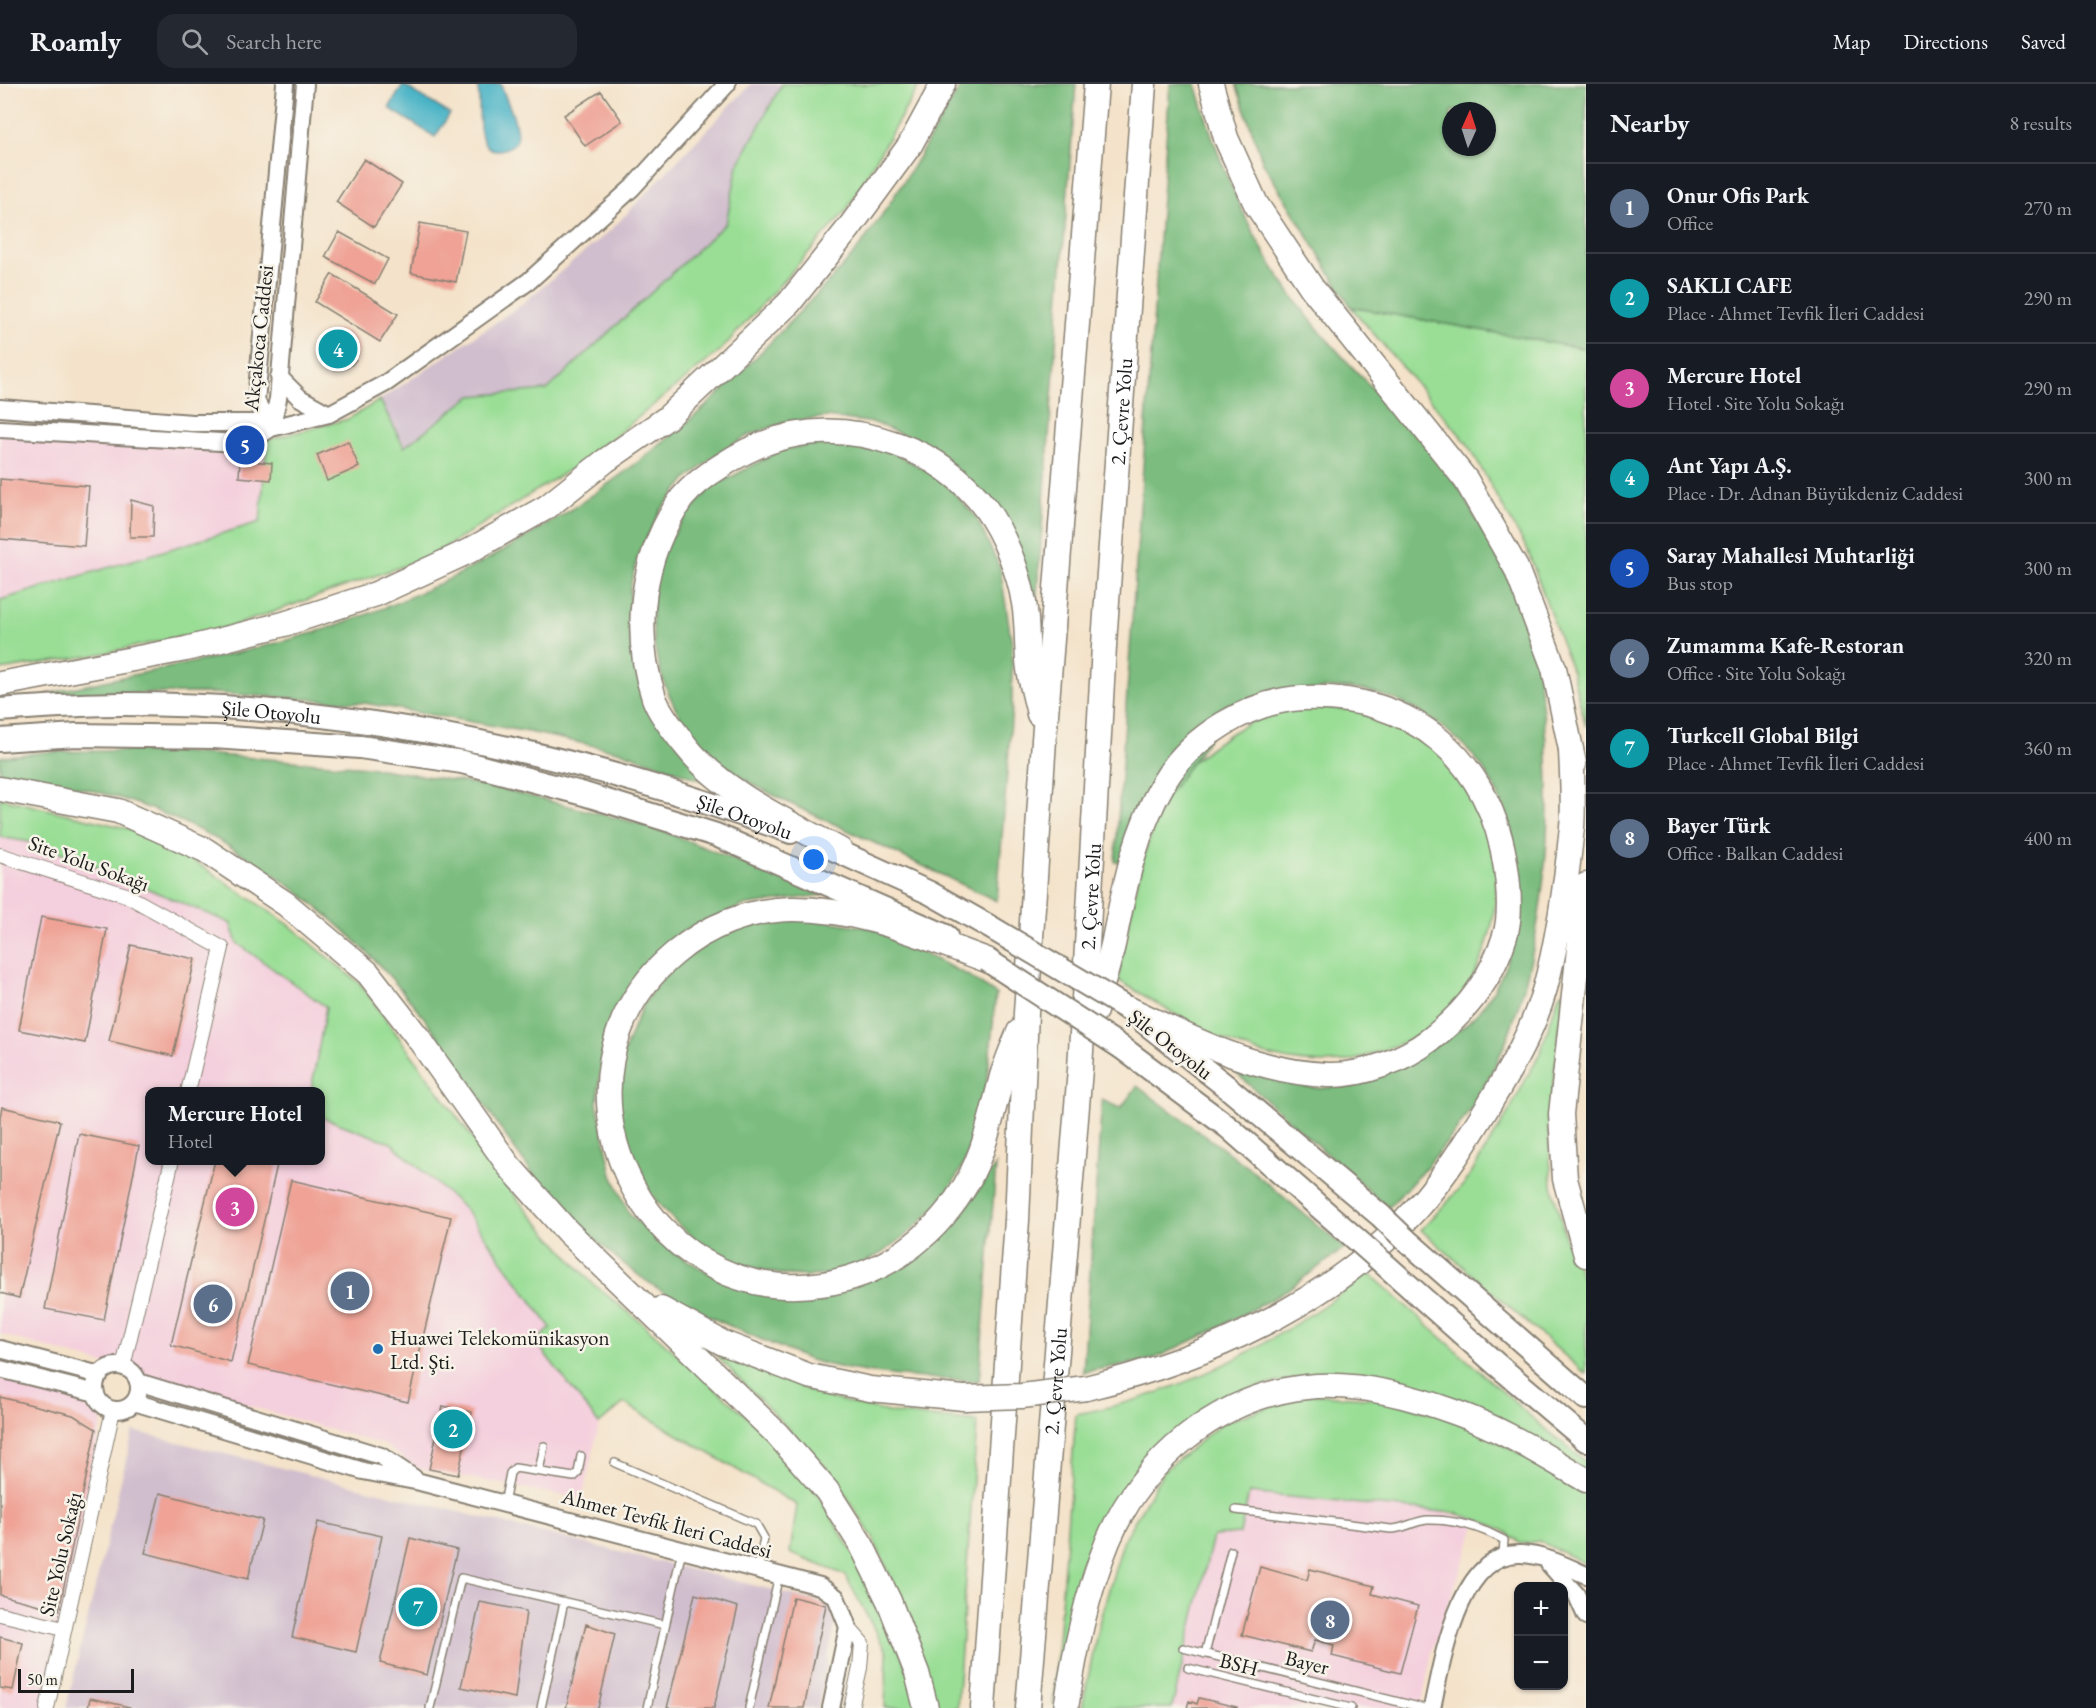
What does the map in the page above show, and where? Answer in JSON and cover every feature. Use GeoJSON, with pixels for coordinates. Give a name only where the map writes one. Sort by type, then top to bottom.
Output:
{"type":"FeatureCollection","features":[{"type":"Feature","properties":{"kind":"highway"},"geometry":{"type":"LineString","coordinates":[[0,684],[186,649],[284,624],[376,594],[469,551],[547,507],[605,461],[668,418],[789,303],[910,145],[944,84]]}},
{"type":"Feature","properties":{"kind":"highway"},"geometry":{"type":"LineString","coordinates":[[982,1708],[1017,1220],[1026,1013],[1044,740],[1096,84]]}},
{"type":"Feature","properties":{"kind":"highway","name":"2. Çevre Yolu"},"geometry":{"type":"LineString","coordinates":[[1028,1708],[1080,1069],[1106,617],[1143,84]]}},
{"type":"Feature","properties":{"kind":"highway"},"geometry":{"type":"LineString","coordinates":[[1211,84],[1226,138],[1256,204],[1312,288],[1466,480],[1516,568],[1554,668],[1586,822]]}},
{"type":"Feature","properties":{"kind":"highway"},"geometry":{"type":"LineString","coordinates":[[840,850],[732,790],[686,747],[655,700],[641,644],[644,593],[655,547],[683,498],[702,480],[744,451],[777,438],[825,430],[857,433],[912,449],[948,470],[986,508],[1007,549],[1024,601],[1029,669],[1044,740]]}},
{"type":"Feature","properties":{"kind":"highway"},"geometry":{"type":"LineString","coordinates":[[1080,1069],[1114,940],[1128,867],[1144,821],[1172,771],[1199,743],[1221,726],[1264,706],[1292,698],[1323,697],[1377,705],[1423,727],[1458,758],[1482,790],[1503,842],[1509,886],[1506,932],[1496,960],[1477,992],[1455,1020],[1414,1053],[1369,1069],[1331,1076],[1287,1071],[1233,1058],[1125,1007]]}},
{"type":"Feature","properties":{"kind":"highway","name":"Şile Otoyolu"},"geometry":{"type":"LineString","coordinates":[[0,710],[122,704],[342,717],[504,745],[636,781],[840,850],[930,893],[1125,1007],[1227,1087],[1381,1216],[1515,1339],[1586,1398]]}},
{"type":"Feature","properties":{"kind":"highway","name":"Şile Otoyolu"},"geometry":{"type":"LineString","coordinates":[[0,740],[76,735],[214,737],[360,747],[462,762],[584,794],[716,835],[931,927],[987,960],[1121,1047],[1228,1127],[1495,1363],[1586,1440]]}},
{"type":"Feature","properties":{"kind":"highway"},"geometry":{"type":"LineString","coordinates":[[643,1301],[675,1315],[723,1343],[809,1376],[870,1389],[964,1398],[1022,1396],[1086,1388],[1141,1375],[1205,1351],[1262,1323],[1320,1289],[1358,1263],[1415,1210],[1461,1151],[1521,1050],[1545,988],[1572,826],[1571,750]]}},
{"type":"Feature","properties":{"kind":"highway"},"geometry":{"type":"LineString","coordinates":[[0,789],[118,811],[205,850],[286,904],[368,973],[419,1039],[508,1166],[567,1231],[643,1301],[777,1434],[827,1491],[862,1546],[889,1601],[917,1673],[926,1708]]}},
{"type":"Feature","properties":{"kind":"highway"},"geometry":{"type":"LineString","coordinates":[[1586,885],[1561,1114],[1565,1179],[1586,1255]]}},
{"type":"Feature","properties":{"kind":"highway"},"geometry":{"type":"LineString","coordinates":[[987,960],[856,914],[815,910],[772,910],[750,914],[724,922],[688,943],[651,976],[626,1015],[610,1066],[608,1097],[611,1130],[624,1172],[647,1211],[686,1249],[710,1265],[752,1279],[779,1285],[805,1287],[855,1277],[879,1268],[922,1238],[958,1197],[989,1129],[1003,1073],[1026,1013]]}},
{"type":"Feature","properties":{"kind":"highway"},"geometry":{"type":"LineString","coordinates":[[1066,1708],[1084,1613],[1097,1570],[1109,1539],[1131,1498],[1154,1467],[1183,1438],[1244,1402],[1307,1386],[1384,1391],[1459,1413],[1522,1443],[1586,1480]]}},
{"type":"Feature","properties":{"kind":"street","name":"Akçakoca Caddesi"},"geometry":{"type":"LineString","coordinates":[[271,428],[256,401],[285,84]]}},
{"type":"Feature","properties":{"kind":"street","name":"Akçakoca Caddesi"},"geometry":{"type":"LineString","coordinates":[[271,428],[278,399],[305,84]]}},
{"type":"Feature","properties":{"kind":"street"},"geometry":{"type":"LineString","coordinates":[[0,429],[237,443],[254,440],[271,428],[329,414],[386,384],[529,281],[632,189],[727,84]]}},
{"type":"Feature","properties":{"kind":"street"},"geometry":{"type":"LineString","coordinates":[[279,377],[300,398],[329,414]]}},
{"type":"Feature","properties":{"kind":"street"},"geometry":{"type":"LineString","coordinates":[[0,408],[192,423],[254,423],[271,428]]}},
{"type":"Feature","properties":{"kind":"street","name":"Site Yolu Sokağı"},"geometry":{"type":"LineString","coordinates":[[0,855],[126,895],[222,948],[189,1087]]}},
{"type":"Feature","properties":{"kind":"street"},"geometry":{"type":"LineString","coordinates":[[123,1367],[171,1165]]}},
{"type":"Feature","properties":{"kind":"street"},"geometry":{"type":"LineString","coordinates":[[0,1349],[100,1375]]}},
{"type":"Feature","properties":{"kind":"street"},"geometry":{"type":"LineString","coordinates":[[123,1367],[135,1376],[138,1382],[138,1396],[125,1409],[113,1410],[102,1404],[96,1393],[100,1375],[111,1368],[123,1367]]}},
{"type":"Feature","properties":{"kind":"street"},"geometry":{"type":"LineString","coordinates":[[0,1369],[96,1393]]}},
{"type":"Feature","properties":{"kind":"street","name":"Ahmet Tevfik İleri Caddesi"},"geometry":{"type":"LineString","coordinates":[[138,1382],[381,1456],[420,1482]]}},
{"type":"Feature","properties":{"kind":"street","name":"Ahmet Tevfik İleri Caddesi"},"geometry":{"type":"LineString","coordinates":[[134,1402],[363,1471],[420,1482],[820,1586],[836,1597],[848,1627]]}},
{"type":"Feature","properties":{"kind":"street","name":"Site Yolu Sokağı"},"geometry":{"type":"LineString","coordinates":[[47,1708],[113,1410]]}},
{"type":"Feature","properties":{"kind":"street"},"geometry":{"type":"LineString","coordinates":[[1432,1708],[1464,1595],[1485,1565],[1503,1556],[1520,1554],[1542,1557],[1586,1575]]}},
{"type":"Feature","properties":{"kind":"street"},"geometry":{"type":"LineString","coordinates":[[1542,1557],[1560,1573],[1576,1594],[1586,1616]]}},
{"type":"Feature","properties":{"kind":"street"},"geometry":{"type":"LineString","coordinates":[[0,1614],[64,1629]]}},
{"type":"Feature","properties":{"kind":"street"},"geometry":{"type":"LineString","coordinates":[[831,1708],[848,1627]]}},
{"type":"Feature","properties":{"kind":"street"},"geometry":{"type":"LineString","coordinates":[[848,1627],[861,1643],[860,1668],[851,1708]]}},
{"type":"Feature","properties":{"kind":"lane"},"geometry":{"type":"LineString","coordinates":[[539,1471],[544,1446]]}},
{"type":"Feature","properties":{"kind":"lane"},"geometry":{"type":"LineString","coordinates":[[504,1504],[512,1470],[518,1467],[574,1477],[578,1473],[581,1456]]}},
{"type":"Feature","properties":{"kind":"lane"},"geometry":{"type":"LineString","coordinates":[[615,1462],[756,1524],[764,1538],[758,1570]]}},
{"type":"Feature","properties":{"kind":"lane"},"geometry":{"type":"LineString","coordinates":[[1236,1510],[1391,1529],[1406,1528],[1427,1520],[1476,1525],[1504,1540],[1503,1556]]}},
{"type":"Feature","properties":{"kind":"lane"},"geometry":{"type":"LineString","coordinates":[[647,1708],[682,1550]]}},
{"type":"Feature","properties":{"kind":"lane"},"geometry":{"type":"LineString","coordinates":[[1205,1654],[1231,1551]]}},
{"type":"Feature","properties":{"kind":"lane"},"geometry":{"type":"LineString","coordinates":[[749,1708],[779,1575]]}},
{"type":"Feature","properties":{"kind":"lane"},"geometry":{"type":"LineString","coordinates":[[430,1708],[461,1578],[665,1625]]}},
{"type":"Feature","properties":{"kind":"lane"},"geometry":{"type":"LineString","coordinates":[[541,1708],[564,1602]]}},
{"type":"Feature","properties":{"kind":"lane","name":"Bayer"},"geometry":{"type":"LineString","coordinates":[[1183,1648],[1423,1708]]}},
{"type":"Feature","properties":{"kind":"lane","name":"BSH"},"geometry":{"type":"LineString","coordinates":[[1188,1668],[1351,1708]]}},
{"type":"Feature","properties":{"kind":"shaded area"},"geometry":{"type":"Polygon","coordinates":[[[751,84],[782,84],[738,165],[726,223],[547,390],[471,396],[404,447],[380,400],[517,308],[611,230],[751,84]]]}},
{"type":"Feature","properties":{"kind":"shaded area"},"geometry":{"type":"Polygon","coordinates":[[[0,427],[267,440],[261,522],[0,600],[0,427]]]}},
{"type":"Feature","properties":{"kind":"shaded area"},"geometry":{"type":"Polygon","coordinates":[[[0,837],[41,844],[231,923],[237,943],[326,1008],[312,1087],[145,1087],[145,1165],[325,1165],[325,1118],[391,1143],[465,1209],[551,1328],[537,1343],[599,1424],[582,1499],[416,1468],[385,1445],[0,1334],[0,837]]]}},
{"type":"Feature","properties":{"kind":"shaded area"},"geometry":{"type":"Polygon","coordinates":[[[0,1378],[86,1399],[102,1420],[45,1708],[0,1708],[0,1378]]]}},
{"type":"Feature","properties":{"kind":"shaded area"},"geometry":{"type":"Polygon","coordinates":[[[133,1431],[829,1604],[835,1624],[818,1708],[66,1708],[133,1431]]]}},
{"type":"Feature","properties":{"kind":"shaded area"},"geometry":{"type":"Polygon","coordinates":[[[1249,1493],[1434,1511],[1478,1520],[1432,1651],[1421,1708],[1172,1708],[1213,1536],[1249,1493]]]}},
{"type":"Feature","properties":{"kind":"green space"},"geometry":{"type":"Polygon","coordinates":[[[782,84],[920,84],[846,211],[721,350],[587,459],[431,556],[236,625],[95,655],[0,670],[0,600],[260,522],[267,440],[348,419],[380,400],[404,447],[471,396],[547,390],[726,223],[738,165],[782,84]]]}},
{"type":"Feature","properties":{"kind":"green space"},"geometry":{"type":"Polygon","coordinates":[[[962,84],[1076,84],[1036,606],[1013,539],[929,446],[875,423],[827,417],[786,422],[749,435],[716,455],[686,480],[660,511],[639,553],[630,587],[629,632],[635,665],[706,782],[623,752],[534,733],[364,703],[213,693],[47,694],[262,647],[332,627],[433,587],[530,535],[577,506],[665,441],[706,406],[839,270],[868,235],[893,198],[962,84]]]}},
{"type":"Feature","properties":{"kind":"green space"},"geometry":{"type":"Polygon","coordinates":[[[1170,84],[1196,84],[1215,144],[1239,204],[1253,233],[1286,287],[1341,356],[1418,437],[1454,480],[1500,560],[1527,619],[1535,647],[1546,738],[1548,790],[1547,843],[1542,897],[1533,951],[1519,1002],[1502,1050],[1480,1094],[1437,1154],[1388,1208],[1228,1066],[1298,1086],[1321,1088],[1342,1086],[1372,1076],[1424,1052],[1456,1032],[1483,1006],[1499,980],[1511,951],[1517,919],[1519,887],[1516,855],[1509,823],[1498,794],[1472,754],[1447,731],[1419,711],[1372,692],[1354,689],[1319,689],[1230,709],[1119,863],[1115,862],[1170,84]]]}},
{"type":"Feature","properties":{"kind":"green space"},"geometry":{"type":"Polygon","coordinates":[[[1236,84],[1586,84],[1586,349],[1351,307],[1263,163],[1236,84]]]}},
{"type":"Feature","properties":{"kind":"green space"},"geometry":{"type":"Polygon","coordinates":[[[1351,307],[1586,349],[1586,727],[1572,672],[1527,549],[1466,442],[1351,307]]]}},
{"type":"Feature","properties":{"kind":"green space"},"geometry":{"type":"Polygon","coordinates":[[[833,441],[889,451],[937,475],[976,517],[1000,568],[1012,645],[1012,709],[997,901],[788,803],[733,771],[691,733],[662,678],[653,633],[654,585],[666,547],[688,513],[720,478],[724,481],[781,450],[833,441]]]}},
{"type":"Feature","properties":{"kind":"green space"},"geometry":{"type":"Polygon","coordinates":[[[1324,708],[1373,713],[1416,734],[1451,762],[1475,798],[1491,838],[1496,881],[1492,925],[1477,968],[1446,1016],[1429,1029],[1399,1044],[1357,1059],[1327,1063],[1290,1060],[1244,1048],[1180,1017],[1118,980],[1134,899],[1149,840],[1159,812],[1186,768],[1220,740],[1259,718],[1287,709],[1324,708]]]}},
{"type":"Feature","properties":{"kind":"green space"},"geometry":{"type":"Polygon","coordinates":[[[154,750],[368,767],[489,786],[653,827],[823,895],[742,906],[684,931],[603,1049],[597,1103],[612,1175],[630,1215],[676,1254],[723,1281],[788,1296],[852,1288],[935,1241],[965,1210],[996,1165],[979,1381],[877,1373],[817,1362],[724,1323],[648,1282],[606,1249],[551,1196],[513,1147],[434,1031],[393,981],[348,934],[298,892],[244,855],[187,824],[127,801],[64,785],[0,777],[0,757],[47,752],[154,750]]]}},
{"type":"Feature","properties":{"kind":"green space"},"geometry":{"type":"Polygon","coordinates":[[[0,798],[130,829],[197,863],[288,924],[360,984],[518,1200],[593,1284],[642,1323],[762,1430],[817,1493],[863,1570],[908,1670],[917,1708],[885,1708],[887,1653],[845,1575],[790,1553],[797,1505],[624,1403],[599,1424],[536,1342],[551,1328],[465,1209],[391,1143],[325,1118],[325,1087],[312,1087],[326,1007],[237,943],[230,923],[41,844],[0,837],[0,798]]]}},
{"type":"Feature","properties":{"kind":"green space"},"geometry":{"type":"Polygon","coordinates":[[[806,918],[872,928],[967,975],[996,994],[986,1084],[977,1129],[970,1150],[949,1189],[920,1223],[884,1251],[844,1270],[823,1275],[782,1274],[742,1264],[705,1245],[673,1220],[647,1188],[629,1152],[619,1112],[621,1061],[639,1015],[648,997],[660,981],[689,954],[725,934],[759,923],[806,918]]]}},
{"type":"Feature","properties":{"kind":"green space"},"geometry":{"type":"Polygon","coordinates":[[[1564,990],[1548,1128],[1552,1185],[1566,1240],[1586,1288],[1586,1374],[1421,1230],[1465,1183],[1507,1115],[1540,1053],[1559,995],[1564,990]]]}},
{"type":"Feature","properties":{"kind":"green space"},"geometry":{"type":"Polygon","coordinates":[[[1137,1086],[1244,1164],[1345,1248],[1281,1294],[1151,1360],[1083,1372],[1102,1100],[1121,1108],[1137,1086]]]}},
{"type":"Feature","properties":{"kind":"green space"},"geometry":{"type":"Polygon","coordinates":[[[1369,1273],[1530,1416],[1586,1462],[1586,1471],[1451,1401],[1297,1378],[1248,1389],[1199,1413],[1150,1453],[1126,1484],[1104,1525],[1075,1597],[1053,1705],[1076,1414],[1156,1393],[1231,1361],[1302,1320],[1369,1273]]]}},
{"type":"Feature","properties":{"kind":"green space"},"geometry":{"type":"Polygon","coordinates":[[[715,1354],[829,1398],[892,1413],[977,1422],[957,1708],[938,1708],[899,1595],[873,1538],[831,1472],[715,1354]]]}},
{"type":"Feature","properties":{"kind":"green space"},"geometry":{"type":"Polygon","coordinates":[[[1306,1394],[1383,1399],[1453,1418],[1586,1489],[1586,1564],[1539,1541],[1520,1544],[1499,1528],[1454,1513],[1249,1493],[1240,1534],[1213,1536],[1172,1708],[1082,1708],[1099,1623],[1124,1539],[1163,1472],[1222,1423],[1306,1394]]]}},
{"type":"Feature","properties":{"kind":"water"},"geometry":{"type":"Polygon","coordinates":[[[477,84],[501,84],[512,113],[517,135],[516,142],[508,147],[499,150],[490,148],[481,135],[477,84]]]}},
{"type":"Feature","properties":{"kind":"water"},"geometry":{"type":"Polygon","coordinates":[[[403,85],[450,114],[435,137],[389,108],[403,85]]]}},
{"type":"Feature","properties":{"kind":"building"},"geometry":{"type":"Polygon","coordinates":[[[601,91],[622,121],[585,146],[564,115],[601,91]]]}},
{"type":"Feature","properties":{"kind":"building"},"geometry":{"type":"Polygon","coordinates":[[[364,159],[402,184],[374,227],[336,202],[364,159]]]}},
{"type":"Feature","properties":{"kind":"building"},"geometry":{"type":"Polygon","coordinates":[[[420,223],[466,231],[456,282],[411,273],[420,223]]]}},
{"type":"Feature","properties":{"kind":"building"},"geometry":{"type":"Polygon","coordinates":[[[339,232],[388,259],[375,284],[325,257],[339,232]]]}},
{"type":"Feature","properties":{"kind":"building"},"geometry":{"type":"Polygon","coordinates":[[[332,274],[398,314],[380,342],[315,302],[332,274]]]}},
{"type":"Feature","properties":{"kind":"building"},"geometry":{"type":"Polygon","coordinates":[[[338,330],[352,336],[358,350],[352,364],[338,370],[324,364],[318,350],[324,336],[338,330]]]}},
{"type":"Feature","properties":{"kind":"building"},"geometry":{"type":"Polygon","coordinates":[[[348,441],[359,467],[327,481],[317,455],[348,441]]]}},
{"type":"Feature","properties":{"kind":"building"},"geometry":{"type":"Polygon","coordinates":[[[240,460],[272,463],[271,480],[239,477],[240,460]]]}},
{"type":"Feature","properties":{"kind":"building"},"geometry":{"type":"Polygon","coordinates":[[[0,479],[89,486],[84,546],[0,539],[0,479]]]}},
{"type":"Feature","properties":{"kind":"building"},"geometry":{"type":"Polygon","coordinates":[[[131,500],[154,506],[153,537],[130,537],[131,500]]]}},
{"type":"Feature","properties":{"kind":"building"},"geometry":{"type":"Polygon","coordinates":[[[41,917],[107,929],[85,1043],[19,1030],[41,917]]]}},
{"type":"Feature","properties":{"kind":"building"},"geometry":{"type":"Polygon","coordinates":[[[131,945],[195,959],[173,1056],[109,1041],[131,945]]]}},
{"type":"Feature","properties":{"kind":"building"},"geometry":{"type":"Polygon","coordinates":[[[2,1107],[60,1121],[19,1298],[0,1293],[0,1117],[2,1107]]]}},
{"type":"Feature","properties":{"kind":"building"},"geometry":{"type":"Polygon","coordinates":[[[79,1134],[139,1146],[104,1320],[45,1309],[79,1134]]]}},
{"type":"Feature","properties":{"kind":"building"},"geometry":{"type":"Polygon","coordinates":[[[214,1165],[277,1165],[231,1362],[171,1345],[214,1165]]]}},
{"type":"Feature","properties":{"kind":"building"},"geometry":{"type":"Polygon","coordinates":[[[291,1180],[451,1217],[408,1402],[248,1365],[291,1180]]]}},
{"type":"Feature","properties":{"kind":"building"},"geometry":{"type":"Polygon","coordinates":[[[0,1397],[73,1415],[96,1429],[59,1610],[0,1595],[0,1397]]]}},
{"type":"Feature","properties":{"kind":"building"},"geometry":{"type":"Polygon","coordinates":[[[443,1406],[472,1412],[458,1475],[429,1469],[443,1406]]]}},
{"type":"Feature","properties":{"kind":"building"},"geometry":{"type":"Polygon","coordinates":[[[160,1493],[263,1520],[248,1579],[145,1553],[160,1493]]]}},
{"type":"Feature","properties":{"kind":"building"},"geometry":{"type":"Polygon","coordinates":[[[318,1522],[382,1536],[356,1652],[292,1637],[318,1522]]]}},
{"type":"Feature","properties":{"kind":"building"},"geometry":{"type":"Polygon","coordinates":[[[410,1538],[457,1550],[427,1675],[380,1663],[410,1538]]]}},
{"type":"Feature","properties":{"kind":"building"},"geometry":{"type":"Polygon","coordinates":[[[1260,1567],[1307,1580],[1310,1569],[1374,1586],[1372,1594],[1418,1606],[1400,1673],[1332,1656],[1334,1645],[1315,1640],[1311,1652],[1242,1635],[1260,1567]]]}},
{"type":"Feature","properties":{"kind":"building"},"geometry":{"type":"Polygon","coordinates":[[[695,1594],[738,1607],[714,1708],[667,1708],[695,1594]]]}},
{"type":"Feature","properties":{"kind":"building"},"geometry":{"type":"Polygon","coordinates":[[[793,1597],[826,1605],[804,1708],[769,1708],[793,1597]]]}},
{"type":"Feature","properties":{"kind":"building"},"geometry":{"type":"Polygon","coordinates":[[[480,1602],[526,1611],[515,1698],[461,1687],[480,1602]]]}},
{"type":"Feature","properties":{"kind":"building"},"geometry":{"type":"Polygon","coordinates":[[[586,1624],[615,1634],[598,1708],[566,1708],[586,1624]]]}},
{"type":"Feature","properties":{"kind":"building"},"geometry":{"type":"Polygon","coordinates":[[[0,1637],[23,1643],[13,1690],[0,1688],[0,1637]]]}},
{"type":"Feature","properties":{"kind":"building"},"geometry":{"type":"Polygon","coordinates":[[[90,1698],[130,1707],[130,1708],[88,1708],[90,1698]]]}},
{"type":"Feature","properties":{"kind":"building"},"geometry":{"type":"Polygon","coordinates":[[[1199,1698],[1237,1708],[1187,1708],[1189,1701],[1197,1704],[1199,1698]]]}},
{"type":"Feature","properties":{"kind":"place","name":"Ant Yapı A.Ş."},"geometry":{"type":"Point","coordinates":[338,349]}},
{"type":"Feature","properties":{"kind":"place","name":"Saray Mahallesi Muhtarliği"},"geometry":{"type":"Point","coordinates":[245,445]}},
{"type":"Feature","properties":{"kind":"place","name":"Mercure Hotel"},"geometry":{"type":"Point","coordinates":[235,1207]}},
{"type":"Feature","properties":{"kind":"place","name":"Onur Ofis Park"},"geometry":{"type":"Point","coordinates":[350,1291]}},
{"type":"Feature","properties":{"kind":"place","name":"Zumamma Kafe-Restoran"},"geometry":{"type":"Point","coordinates":[213,1304]}},
{"type":"Feature","properties":{"kind":"place","name":"Huawei Telekomünikasyon Ltd. Şti."},"geometry":{"type":"Point","coordinates":[378,1349]}},
{"type":"Feature","properties":{"kind":"place","name":"SAKLI CAFE"},"geometry":{"type":"Point","coordinates":[453,1429]}},
{"type":"Feature","properties":{"kind":"place","name":"Turkcell Global Bilgi"},"geometry":{"type":"Point","coordinates":[418,1607]}},
{"type":"Feature","properties":{"kind":"place","name":"Bayer Türk"},"geometry":{"type":"Point","coordinates":[1330,1620]}}]}
